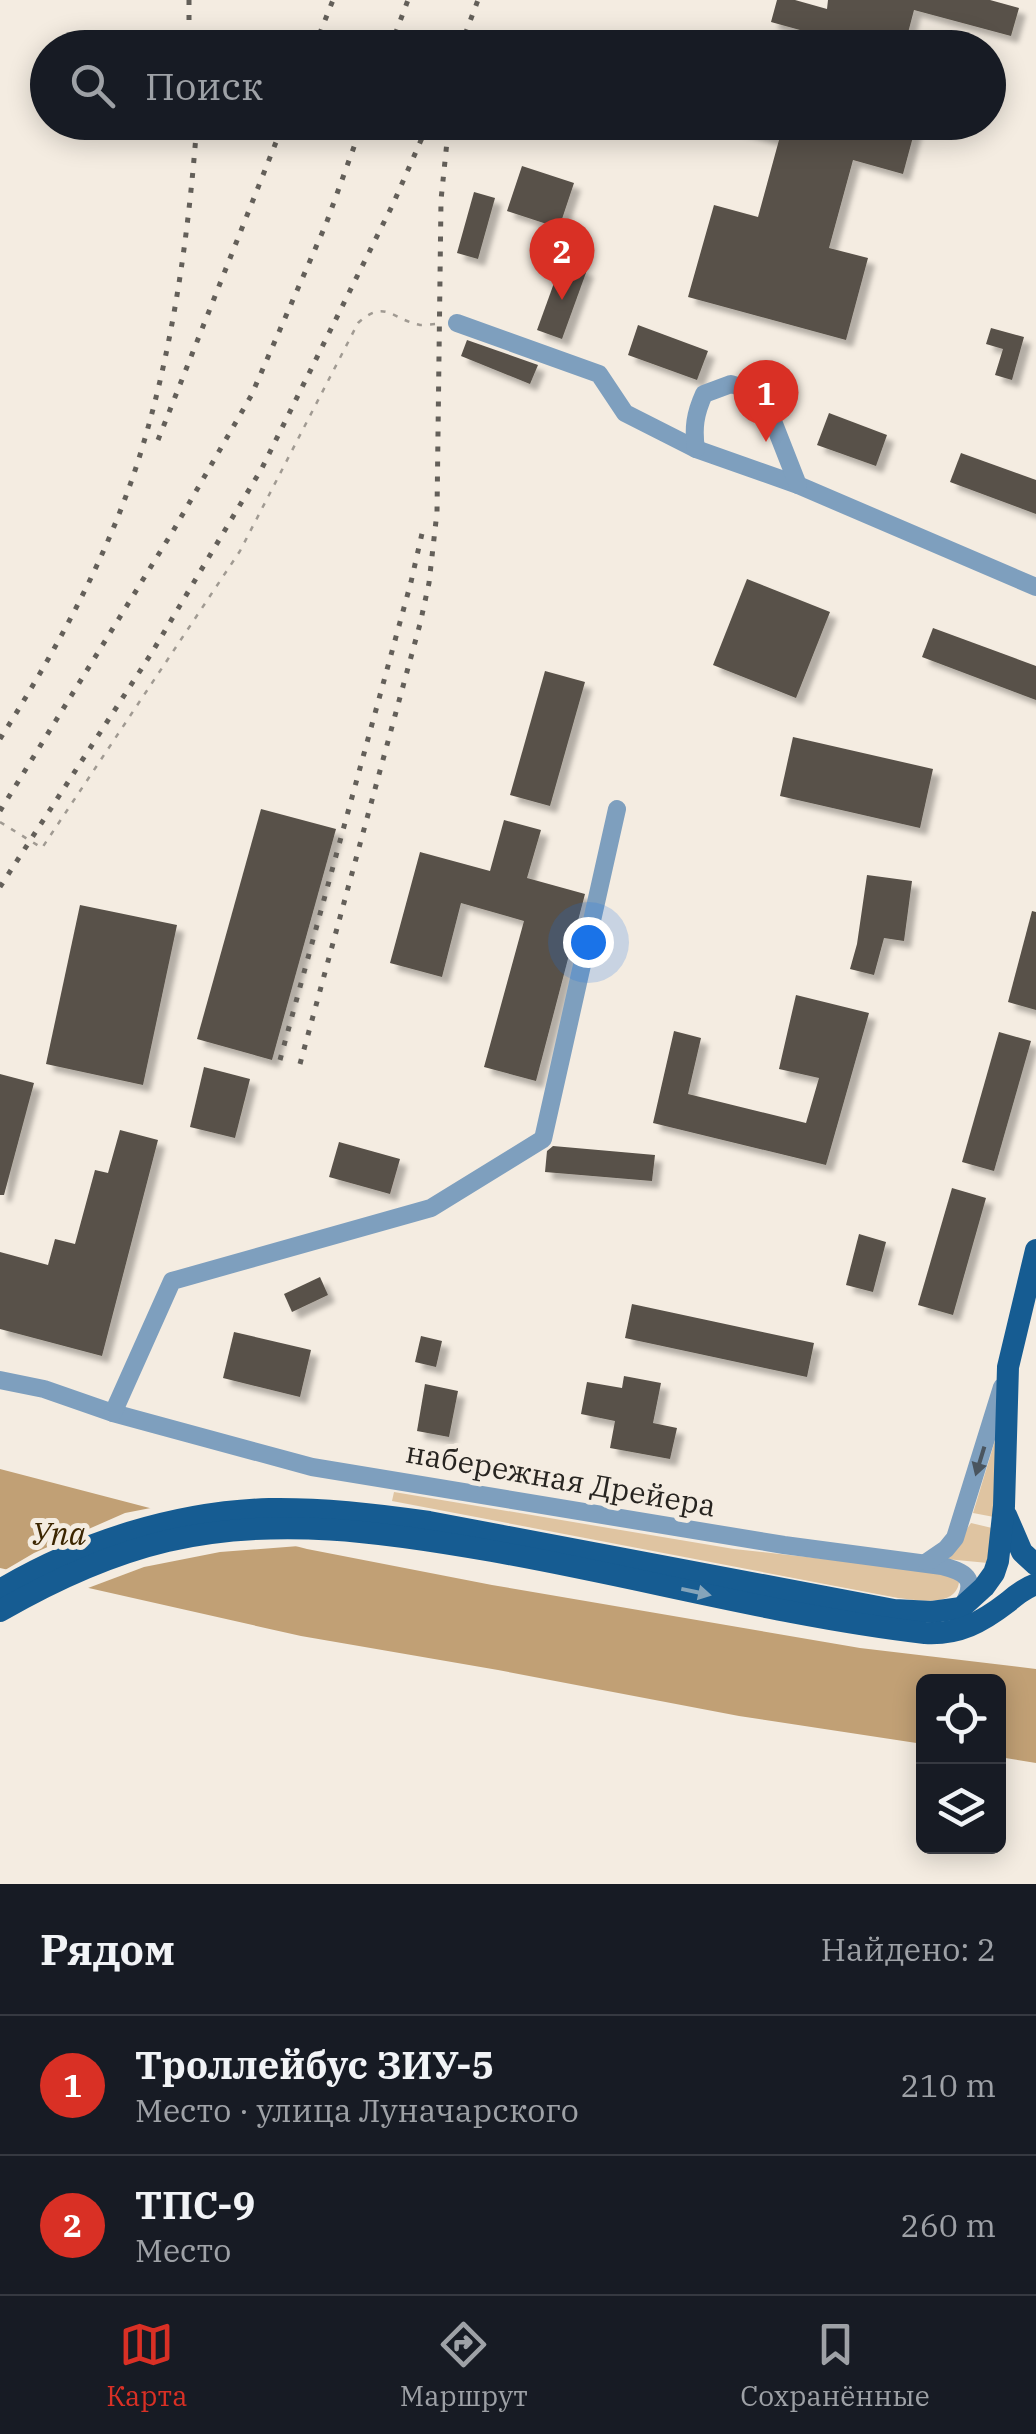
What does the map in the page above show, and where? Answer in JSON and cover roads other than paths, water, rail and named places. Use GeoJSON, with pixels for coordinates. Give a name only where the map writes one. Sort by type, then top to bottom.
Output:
{"type":"FeatureCollection","features":[{"type":"Feature","properties":{"kind":"main road"},"geometry":{"type":"LineString","coordinates":[[0,1611],[38,1589],[140,1548],[204,1534],[274,1528],[429,1531],[894,1610],[932,1612],[960,1608],[984,1587],[998,1562],[1004,1506],[1008,1367],[1031,1295],[1036,1250]]}},
{"type":"Feature","properties":{"kind":"main road"},"geometry":{"type":"LineString","coordinates":[[1004,1506],[1014,1540],[1036,1564]]}},
{"type":"Feature","properties":{"kind":"main road"},"geometry":{"type":"LineString","coordinates":[[0,1590],[79,1551],[134,1531],[250,1510],[374,1514],[527,1557],[925,1633],[958,1631],[977,1624],[1036,1584]]}},
{"type":"Feature","properties":{"kind":"street"},"geometry":{"type":"LineString","coordinates":[[457,324],[599,374],[625,413],[696,449],[798,485],[1036,587]]}},
{"type":"Feature","properties":{"kind":"street"},"geometry":{"type":"LineString","coordinates":[[696,449],[696,411],[704,394],[731,384],[753,391],[769,412],[798,485]]}},
{"type":"Feature","properties":{"kind":"street"},"geometry":{"type":"LineString","coordinates":[[113,1413],[172,1281],[431,1208],[543,1139],[617,808]]}},
{"type":"Feature","properties":{"kind":"street"},"geometry":{"type":"LineString","coordinates":[[926,1562],[952,1544],[961,1524],[1008,1367]]}},
{"type":"Feature","properties":{"kind":"street","name":"набережная Дрейера"},"geometry":{"type":"LineString","coordinates":[[0,1380],[312,1467],[768,1543],[926,1562],[958,1570],[967,1577],[969,1593],[960,1608]]}},
{"type":"Feature","properties":{"kind":"water","name":"Упа"},"geometry":{"type":"Polygon","coordinates":[[[0,1469],[307,1549],[492,1585],[860,1648],[1036,1669],[1036,1763],[1006,1758],[1006,1674],[916,1674],[916,1743],[739,1716],[301,1636],[0,1568],[0,1469]]]}},
{"type":"Feature","properties":{"kind":"railway"},"geometry":{"type":"LineString","coordinates":[[189,0],[189,30]]}},
{"type":"Feature","properties":{"kind":"railway"},"geometry":{"type":"LineString","coordinates":[[321,30],[333,0]]}},
{"type":"Feature","properties":{"kind":"railway"},"geometry":{"type":"LineString","coordinates":[[397,30],[408,0]]}},
{"type":"Feature","properties":{"kind":"railway"},"geometry":{"type":"LineString","coordinates":[[467,30],[478,0]]}},
{"type":"Feature","properties":{"kind":"railway"},"geometry":{"type":"LineString","coordinates":[[0,739],[82,597],[116,522],[143,445],[179,285],[195,140]]}},
{"type":"Feature","properties":{"kind":"railway"},"geometry":{"type":"LineString","coordinates":[[158,440],[277,140]]}},
{"type":"Feature","properties":{"kind":"railway"},"geometry":{"type":"LineString","coordinates":[[0,811],[173,531],[251,396],[326,224],[356,140]]}},
{"type":"Feature","properties":{"kind":"railway"},"geometry":{"type":"LineString","coordinates":[[0,887],[151,654],[262,468],[421,140]]}},
{"type":"Feature","properties":{"kind":"railway"},"geometry":{"type":"LineString","coordinates":[[300,1064],[429,583],[437,512],[441,200],[447,140]]}},
{"type":"Feature","properties":{"kind":"railway"},"geometry":{"type":"LineString","coordinates":[[280,1060],[423,529]]}},
{"type":"Feature","properties":{"kind":"place","name":"ТПС-9"},"geometry":{"type":"Point","coordinates":[562,300]}},
{"type":"Feature","properties":{"kind":"place","name":"Троллейбус ЗИУ-5"},"geometry":{"type":"Point","coordinates":[766,442]}}]}
